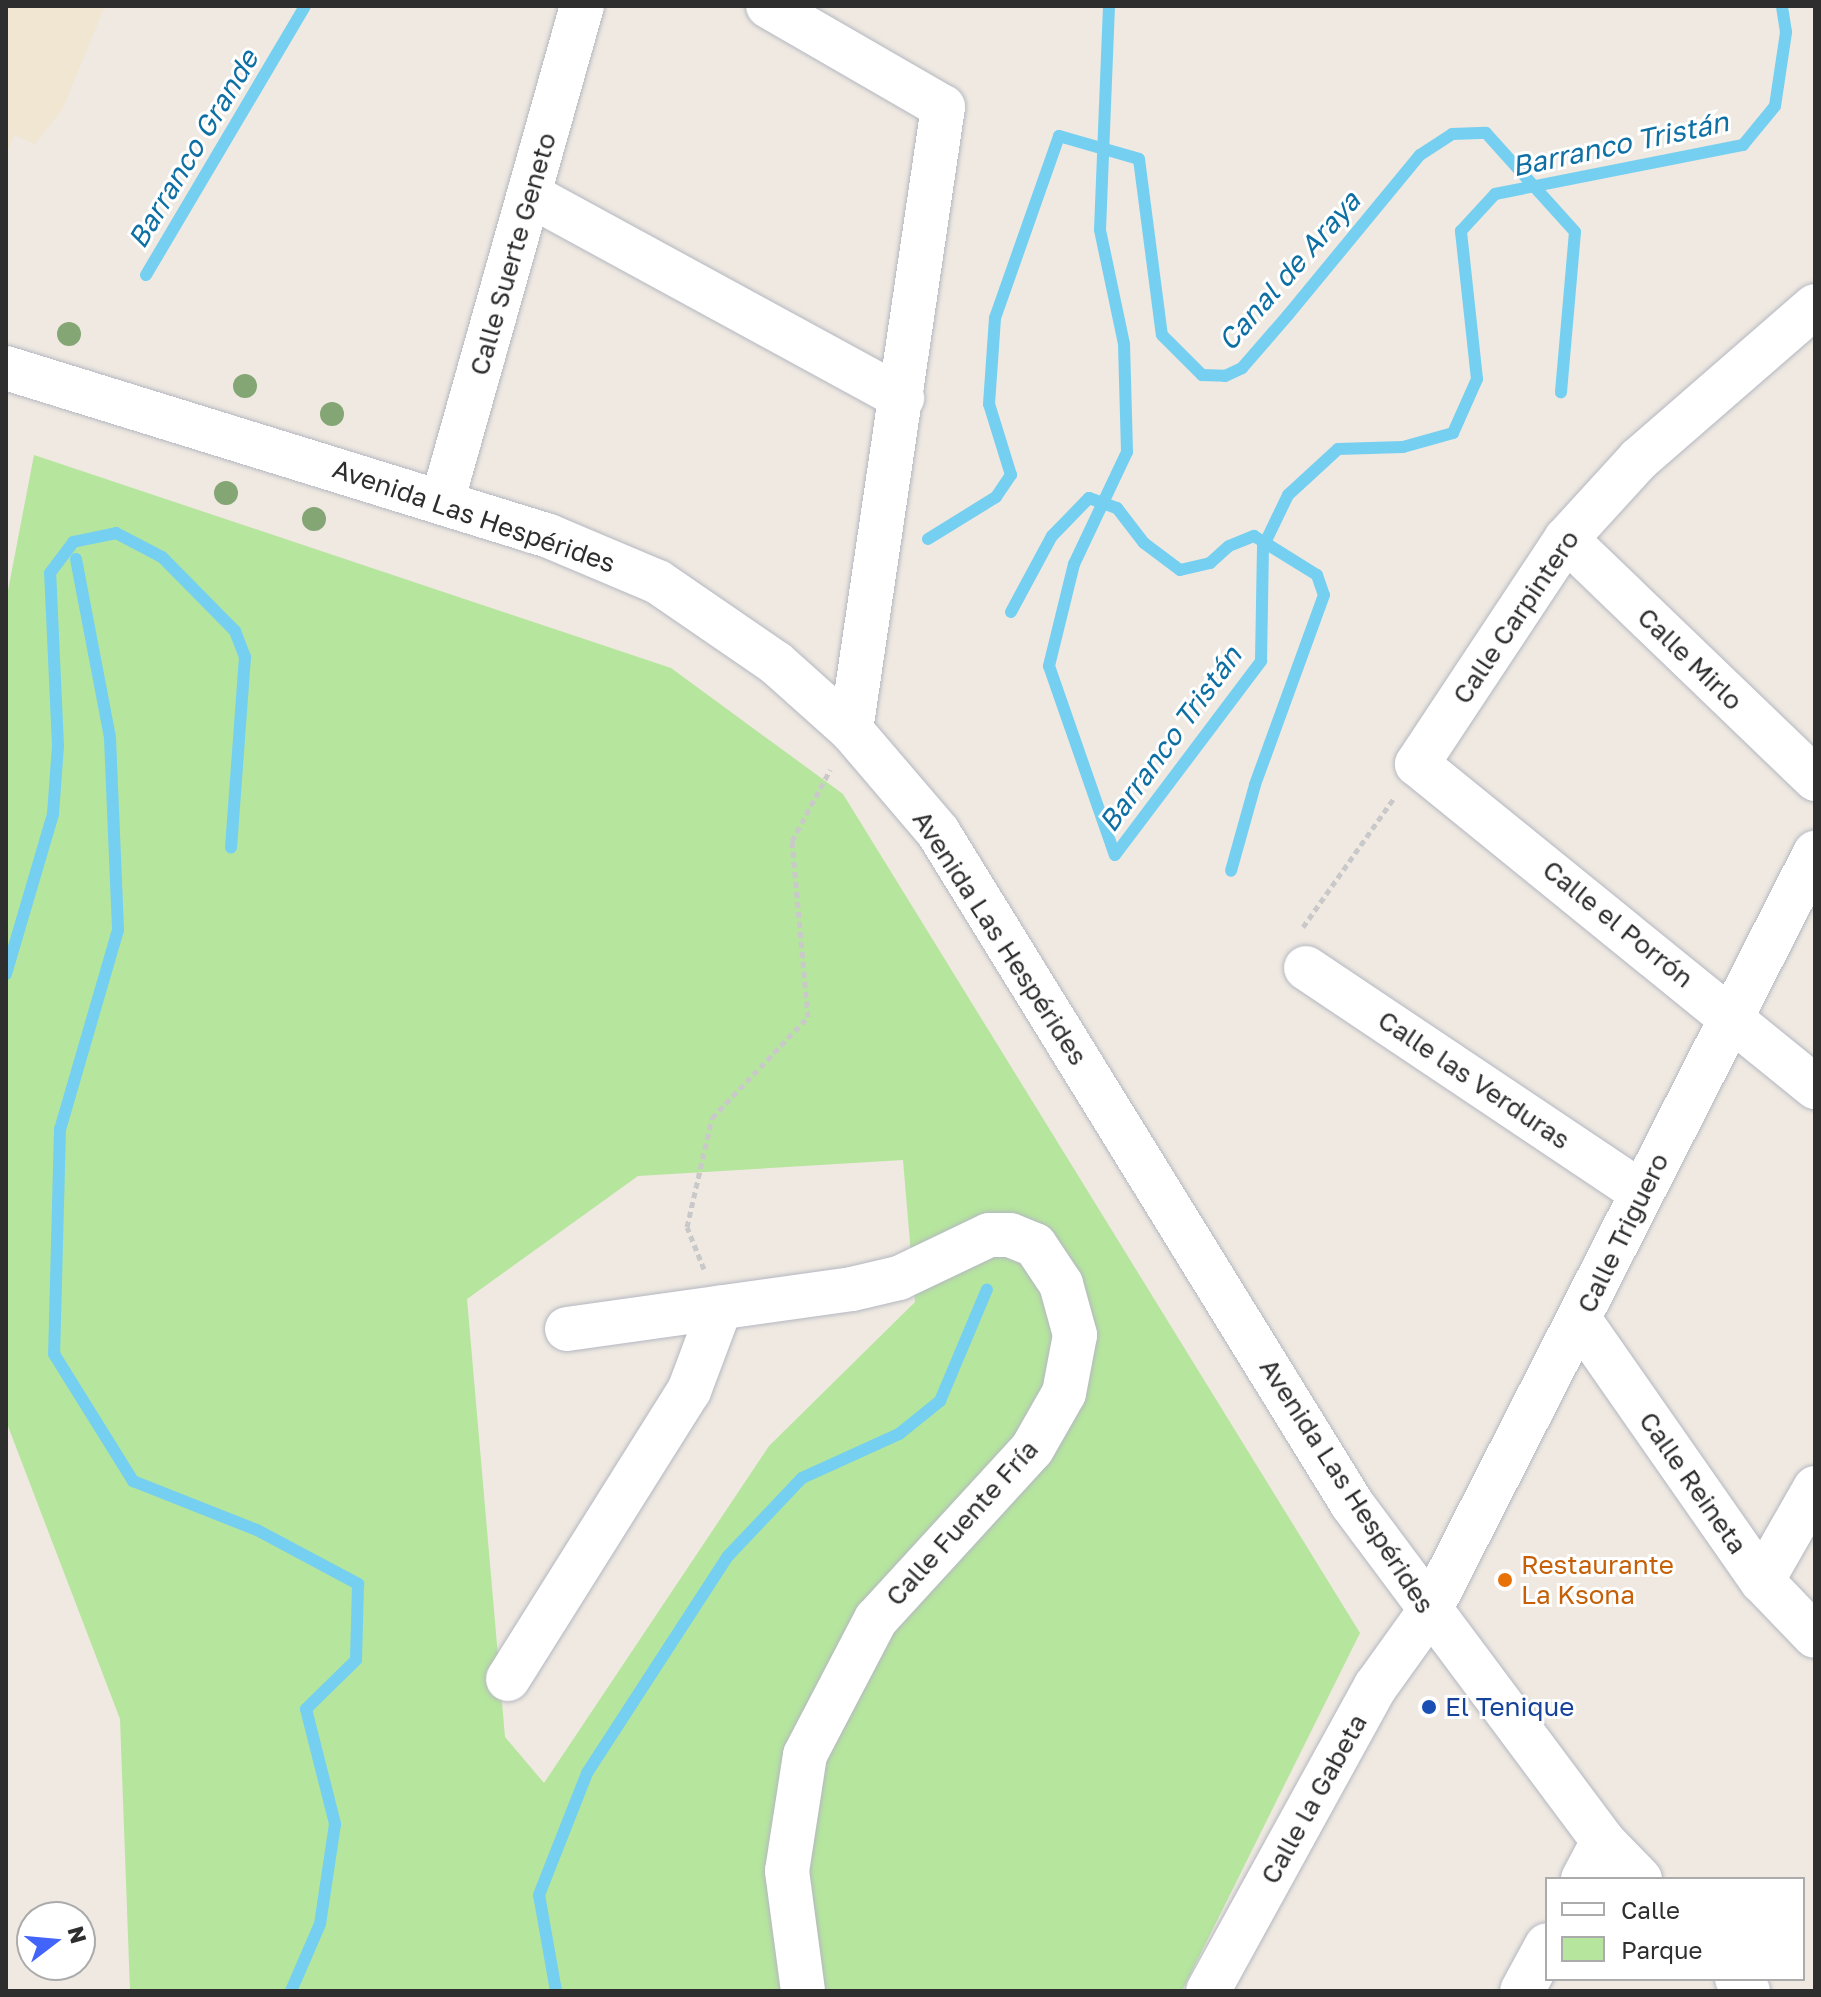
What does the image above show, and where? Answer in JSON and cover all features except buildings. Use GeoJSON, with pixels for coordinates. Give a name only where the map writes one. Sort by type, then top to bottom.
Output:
{"type":"FeatureCollection","features":[{"type":"Feature","properties":{"kind":"street","name":"Calle Suerte Geneto"},"geometry":{"type":"LineString","coordinates":[[442,502],[582,6]]}},
{"type":"Feature","properties":{"kind":"street"},"geometry":{"type":"LineString","coordinates":[[768,6],[943,107],[851,730]]}},
{"type":"Feature","properties":{"kind":"street"},"geometry":{"type":"LineString","coordinates":[[530,195],[902,398]]}},
{"type":"Feature","properties":{"kind":"street","name":"Calle Carpintero"},"geometry":{"type":"LineString","coordinates":[[1417,764],[1566,539],[1639,459],[1815,307]]}},
{"type":"Feature","properties":{"kind":"street","name":"Avenida Las Hespérides"},"geometry":{"type":"LineString","coordinates":[[6,368],[549,536],[658,582],[776,663],[851,730],[938,832],[1352,1504],[1429,1612],[1603,1841],[1638,1877]]}},
{"type":"Feature","properties":{"kind":"street","name":"Calle Mirlo"},"geometry":{"type":"LineString","coordinates":[[1566,539],[1815,779]]}},
{"type":"Feature","properties":{"kind":"street","name":"Calle el Porrón"},"geometry":{"type":"LineString","coordinates":[[1417,764],[1735,1018],[1815,1087]]}},
{"type":"Feature","properties":{"kind":"street","name":"Calle Triguero"},"geometry":{"type":"LineString","coordinates":[[1429,1612],[1581,1322],[1641,1192],[1735,1018],[1815,853]]}},
{"type":"Feature","properties":{"kind":"street","name":"Calle las Verduras"},"geometry":{"type":"LineString","coordinates":[[1306,968],[1641,1192]]}},
{"type":"Feature","properties":{"kind":"street","name":"Calle Fuente Fría"},"geometry":{"type":"LineString","coordinates":[[567,1329],[852,1289],[899,1278],[989,1235],[1010,1235],[1035,1245],[1061,1284],[1075,1335],[1064,1393],[1032,1449],[876,1619],[805,1755],[787,1871],[803,1991]]}},
{"type":"Feature","properties":{"kind":"street"},"geometry":{"type":"LineString","coordinates":[[508,1679],[689,1391],[720,1308]]}},
{"type":"Feature","properties":{"kind":"street","name":"Calle Reineta"},"geometry":{"type":"LineString","coordinates":[[1581,1322],[1762,1581],[1815,1636]]}},
{"type":"Feature","properties":{"kind":"street"},"geometry":{"type":"LineString","coordinates":[[1762,1581],[1815,1488]]}},
{"type":"Feature","properties":{"kind":"street","name":"Calle la Gabeta"},"geometry":{"type":"LineString","coordinates":[[1210,1990],[1376,1686],[1429,1612]]}},
{"type":"Feature","properties":{"kind":"street"},"geometry":{"type":"LineString","coordinates":[[1584,1877],[1603,1841]]}},
{"type":"Feature","properties":{"kind":"street"},"geometry":{"type":"LineString","coordinates":[[1522,1991],[1545,1949]]}},
{"type":"Feature","properties":{"kind":"path"},"geometry":{"type":"LineString","coordinates":[[720,1308],[687,1227],[712,1118],[808,1017],[792,841],[851,730]]}},
{"type":"Feature","properties":{"kind":"path"},"geometry":{"type":"LineString","coordinates":[[1306,968],[1285,953],[1417,764]]}},
{"type":"Feature","properties":{"kind":"shaded area"},"geometry":{"type":"Polygon","coordinates":[[[6,6],[105,6],[62,110],[35,144],[14,135],[6,154],[6,6]]]}},
{"type":"Feature","properties":{"kind":"green space"},"geometry":{"type":"Polygon","coordinates":[[[34,455],[671,668],[843,794],[1360,1633],[1182,1991],[130,1991],[120,1719],[6,1421],[6,601],[34,455]],[[903,1160],[638,1176],[467,1299],[505,1737],[544,1783],[769,1446],[915,1302],[903,1160]]]}},
{"type":"Feature","properties":{"kind":"waterway","name":"Barranco Grande"},"geometry":{"type":"LineString","coordinates":[[146,275],[305,6]]}},
{"type":"Feature","properties":{"kind":"waterway"},"geometry":{"type":"LineString","coordinates":[[1109,6],[1100,230],[1124,344],[1127,452],[1074,564],[1049,666],[1115,855]]}},
{"type":"Feature","properties":{"kind":"waterway","name":"Barranco Tristán"},"geometry":{"type":"LineString","coordinates":[[1115,855],[1261,661],[1263,547],[1288,495],[1338,449],[1403,447],[1453,433],[1477,379],[1461,231],[1495,194],[1743,145],[1775,106],[1786,32],[1782,6]]}},
{"type":"Feature","properties":{"kind":"waterway","name":"Canal de Araya"},"geometry":{"type":"LineString","coordinates":[[928,539],[996,497],[1011,475],[989,404],[995,318],[1059,136],[1139,159],[1162,335],[1202,375],[1225,376],[1242,368],[1420,155],[1452,134],[1486,133],[1575,232],[1561,392]]}},
{"type":"Feature","properties":{"kind":"waterway"},"geometry":{"type":"LineString","coordinates":[[1011,612],[1052,536],[1089,498],[1117,508],[1144,543],[1180,570],[1210,563],[1229,546],[1254,536],[1317,575],[1324,595],[1255,785],[1231,871]]}},
{"type":"Feature","properties":{"kind":"waterway"},"geometry":{"type":"LineString","coordinates":[[6,974],[53,814],[58,746],[50,573],[73,542],[116,533],[162,557],[235,631],[245,657],[231,847]]}},
{"type":"Feature","properties":{"kind":"waterway","name":"Barranco Grande"},"geometry":{"type":"LineString","coordinates":[[76,559],[110,738],[118,930],[60,1129],[54,1354],[133,1481],[257,1530],[358,1584],[356,1660],[306,1709],[335,1824],[320,1924],[291,1991]]}},
{"type":"Feature","properties":{"kind":"waterway"},"geometry":{"type":"LineString","coordinates":[[556,1991],[539,1895],[587,1773],[728,1556],[802,1478],[899,1434],[940,1401],[987,1289]]}},
{"type":"Feature","properties":{"kind":"place","name":"Restaurante La Ksona"},"geometry":{"type":"Point","coordinates":[1505,1580]}},
{"type":"Feature","properties":{"kind":"place","name":"El Tenique"},"geometry":{"type":"Point","coordinates":[1429,1707]}}]}
